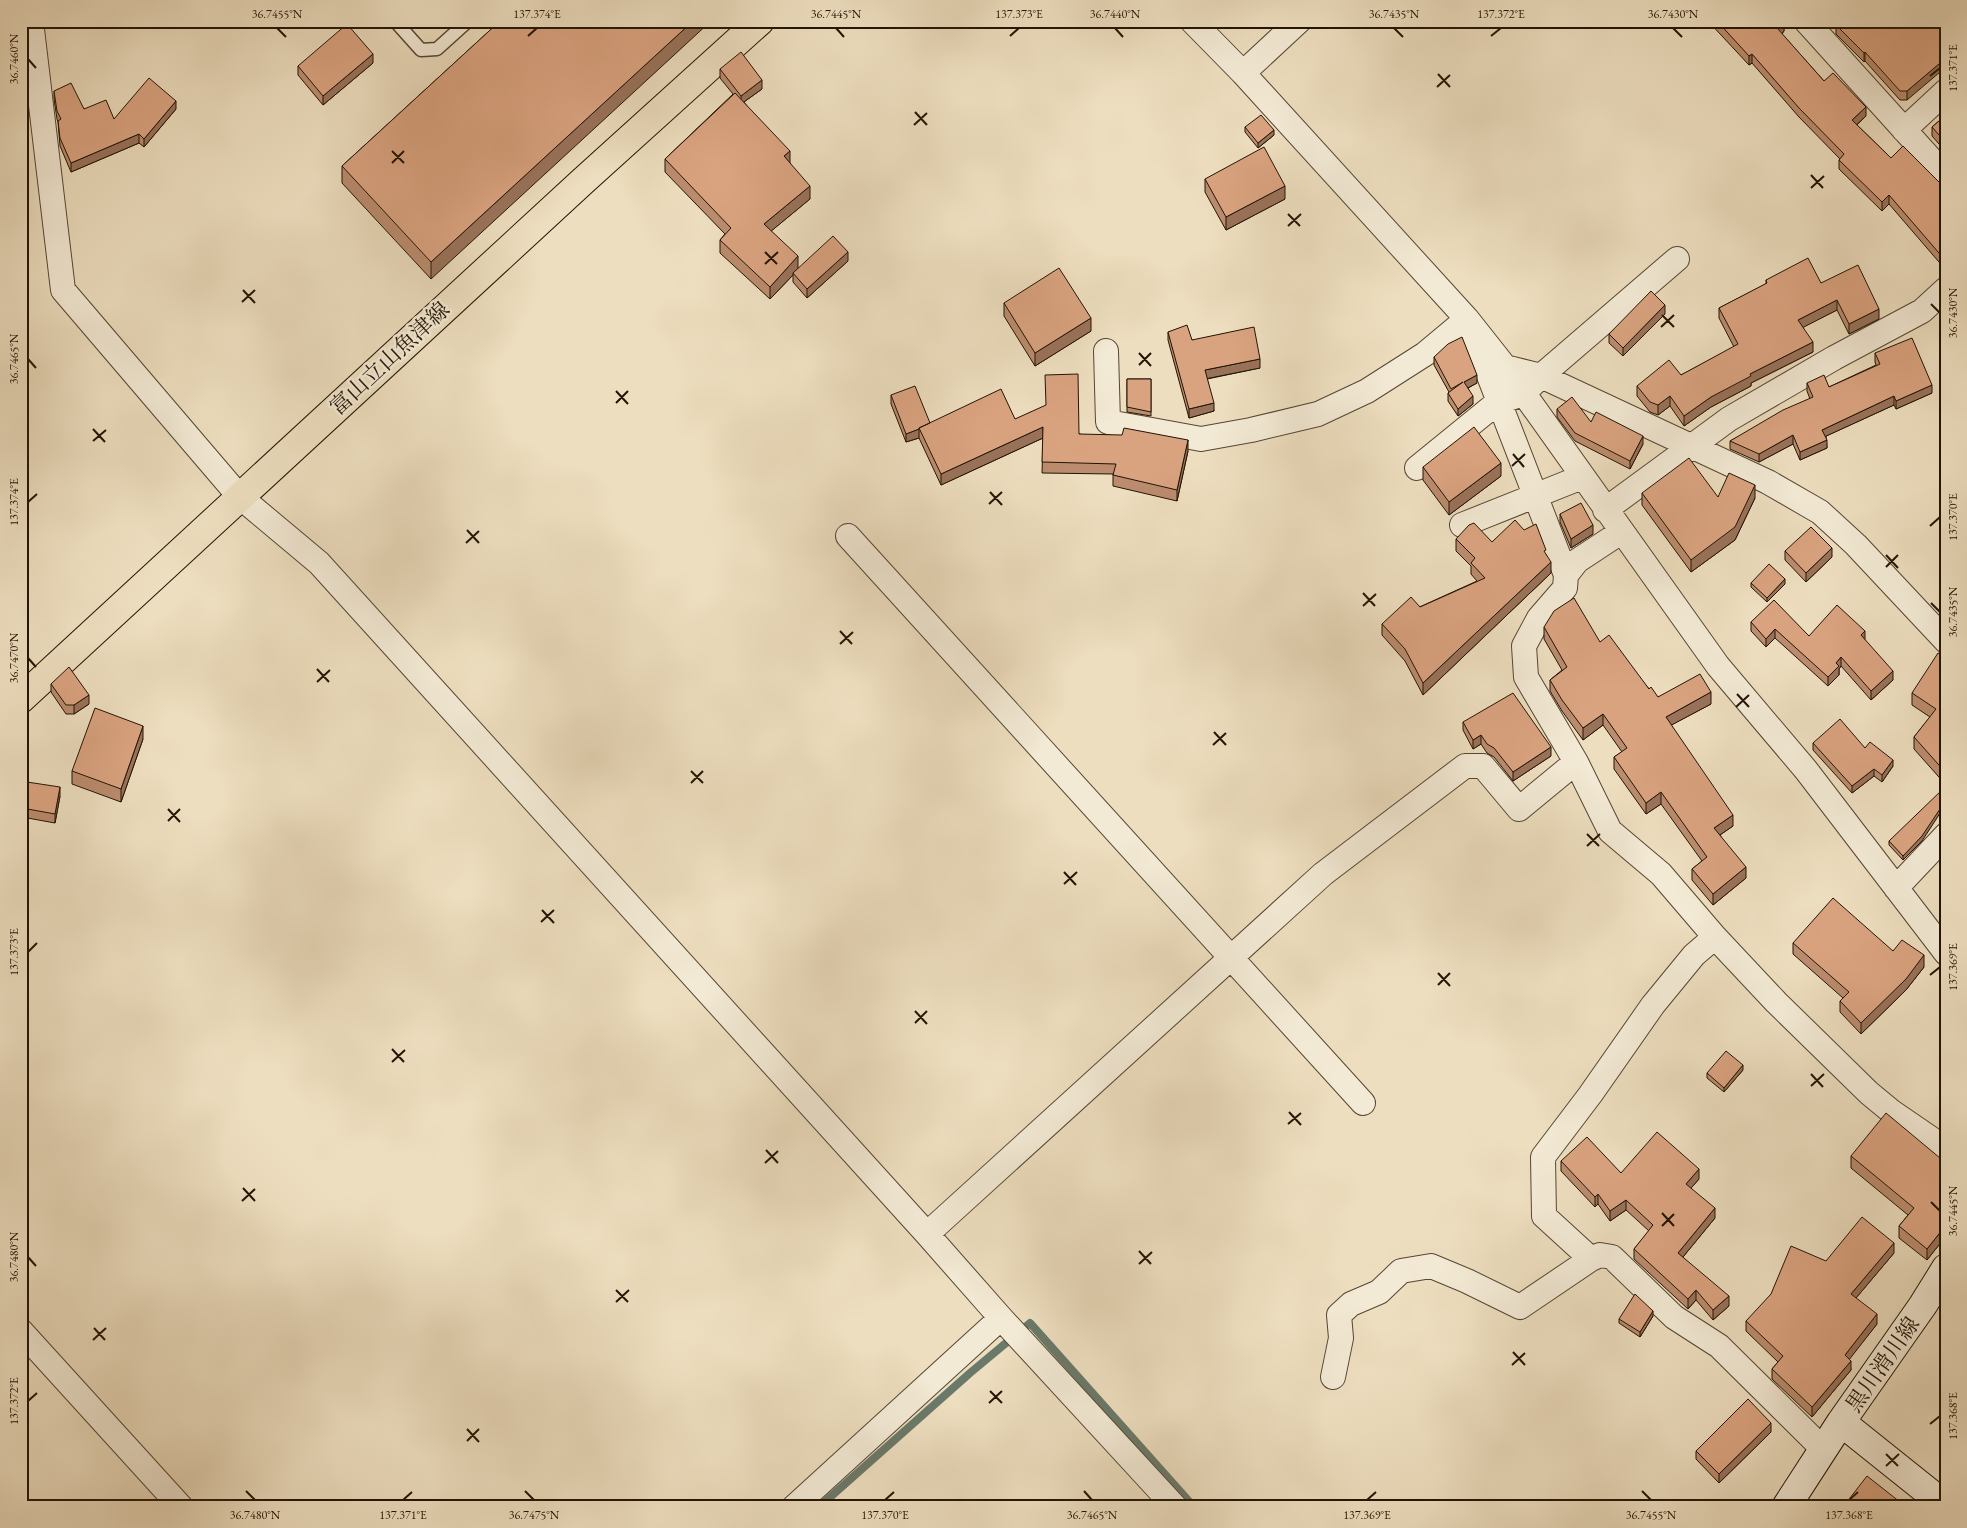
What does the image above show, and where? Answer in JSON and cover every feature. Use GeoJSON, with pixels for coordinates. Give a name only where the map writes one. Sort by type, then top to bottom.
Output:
{"type":"FeatureCollection","features":[{"type":"Feature","properties":{"kind":"main road","name":"富山立山魚津線"},"geometry":{"type":"LineString","coordinates":[[21,699],[575,187],[760,21]]}},
{"type":"Feature","properties":{"kind":"main road","name":"黒川滑川線"},"geometry":{"type":"LineString","coordinates":[[1946,1268],[1923,1305],[1841,1422],[1946,1506]]}},
{"type":"Feature","properties":{"kind":"main road"},"geometry":{"type":"LineString","coordinates":[[1786,1507],[1841,1422]]}},
{"type":"Feature","properties":{"kind":"street"},"geometry":{"type":"LineString","coordinates":[[31,21],[63,290],[239,496],[319,563],[1001,1318],[1175,1507]]}},
{"type":"Feature","properties":{"kind":"street"},"geometry":{"type":"LineString","coordinates":[[1192,21],[1244,73],[1467,319],[1505,367],[1582,478],[1718,666],[1806,770],[1946,953]]}},
{"type":"Feature","properties":{"kind":"street"},"geometry":{"type":"LineString","coordinates":[[1244,73],[1299,21]]}},
{"type":"Feature","properties":{"kind":"street"},"geometry":{"type":"LineString","coordinates":[[1813,24],[1946,176]]}},
{"type":"Feature","properties":{"kind":"street"},"geometry":{"type":"LineString","coordinates":[[1904,130],[1946,91]]}},
{"type":"Feature","properties":{"kind":"street"},"geometry":{"type":"LineString","coordinates":[[1416,468],[1498,402],[1523,394],[1541,376],[1677,260]]}},
{"type":"Feature","properties":{"kind":"street"},"geometry":{"type":"LineString","coordinates":[[1605,510],[1729,418],[1834,358],[1922,311],[1946,289]]}},
{"type":"Feature","properties":{"kind":"street"},"geometry":{"type":"LineString","coordinates":[[1106,351],[1108,422],[1201,439],[1252,430],[1318,414],[1367,391],[1425,354],[1467,319]]}},
{"type":"Feature","properties":{"kind":"street"},"geometry":{"type":"LineString","coordinates":[[1467,319],[1566,575],[1565,588],[1539,618],[1524,646],[1526,677],[1576,762],[1610,831],[1661,874],[1715,937],[1776,1002],[1869,1093],[1892,1112],[1946,1149]]}},
{"type":"Feature","properties":{"kind":"street"},"geometry":{"type":"LineString","coordinates":[[1505,367],[1541,376],[1768,482],[1820,512],[1856,545],[1946,641]]}},
{"type":"Feature","properties":{"kind":"street"},"geometry":{"type":"LineString","coordinates":[[1462,525],[1582,478]]}},
{"type":"Feature","properties":{"kind":"street"},"geometry":{"type":"LineString","coordinates":[[1566,575],[1577,561],[1621,532]]}},
{"type":"Feature","properties":{"kind":"street"},"geometry":{"type":"LineString","coordinates":[[848,536],[1363,1103]]}},
{"type":"Feature","properties":{"kind":"street"},"geometry":{"type":"LineString","coordinates":[[927,1234],[1323,874],[1465,766],[1483,766],[1519,809],[1576,762]]}},
{"type":"Feature","properties":{"kind":"street"},"geometry":{"type":"LineString","coordinates":[[1896,888],[1946,835]]}},
{"type":"Feature","properties":{"kind":"street"},"geometry":{"type":"LineString","coordinates":[[1591,1259],[1544,1216],[1543,1157],[1590,1095],[1653,1005],[1694,954],[1715,937]]}},
{"type":"Feature","properties":{"kind":"street"},"geometry":{"type":"LineString","coordinates":[[1333,1376],[1341,1338],[1338,1315],[1351,1304],[1379,1292],[1401,1271],[1432,1266],[1520,1307],[1591,1259],[1600,1255],[1612,1257],[1674,1317],[1719,1346],[1823,1449]]}},
{"type":"Feature","properties":{"kind":"street"},"geometry":{"type":"LineString","coordinates":[[794,1507],[1001,1318]]}},
{"type":"Feature","properties":{"kind":"street"},"geometry":{"type":"LineString","coordinates":[[21,1331],[181,1507]]}},
{"type":"Feature","properties":{"kind":"lane"},"geometry":{"type":"LineString","coordinates":[[395,21],[421,50],[437,49],[468,21]]}},
{"type":"Feature","properties":{"kind":"building"},"geometry":{"type":"Polygon","coordinates":[[[500,21],[693,21],[431,262],[342,166],[500,21]]]}},
{"type":"Feature","properties":{"kind":"building"},"geometry":{"type":"Polygon","coordinates":[[[1717,21],[1783,21],[1778,29],[1824,81],[1833,73],[1866,107],[1852,120],[1891,158],[1903,146],[1943,186],[1946,184],[1945,260],[1889,195],[1882,202],[1839,160],[1844,154],[1799,108],[1752,54],[1749,56],[1717,21]]]}},
{"type":"Feature","properties":{"kind":"building"},"geometry":{"type":"Polygon","coordinates":[[[1840,21],[1946,21],[1946,58],[1907,91],[1900,91],[1865,52],[1836,25],[1840,21]]]}},
{"type":"Feature","properties":{"kind":"building"},"geometry":{"type":"Polygon","coordinates":[[[347,24],[373,54],[323,96],[298,66],[347,24]]]}},
{"type":"Feature","properties":{"kind":"building"},"geometry":{"type":"Polygon","coordinates":[[[741,52],[762,80],[741,96],[720,69],[741,52]]]}},
{"type":"Feature","properties":{"kind":"building"},"geometry":{"type":"Polygon","coordinates":[[[149,78],[176,101],[144,139],[139,134],[71,163],[60,138],[58,121],[61,119],[57,111],[54,91],[71,83],[84,109],[106,100],[114,119],[149,78]]]}},
{"type":"Feature","properties":{"kind":"building"},"geometry":{"type":"Polygon","coordinates":[[[735,93],[790,151],[784,156],[810,186],[764,224],[798,256],[770,287],[720,240],[731,228],[665,159],[735,93]]]}},
{"type":"Feature","properties":{"kind":"building"},"geometry":{"type":"Polygon","coordinates":[[[1261,115],[1274,130],[1258,143],[1245,127],[1261,115]]]}},
{"type":"Feature","properties":{"kind":"building"},"geometry":{"type":"Polygon","coordinates":[[[1946,115],[1946,143],[1932,127],[1946,115]]]}},
{"type":"Feature","properties":{"kind":"building"},"geometry":{"type":"Polygon","coordinates":[[[1264,147],[1285,186],[1226,217],[1205,179],[1264,147]]]}},
{"type":"Feature","properties":{"kind":"building"},"geometry":{"type":"Polygon","coordinates":[[[833,236],[848,252],[807,289],[793,273],[833,236]]]}},
{"type":"Feature","properties":{"kind":"building"},"geometry":{"type":"Polygon","coordinates":[[[1808,258],[1821,283],[1858,265],[1879,309],[1849,324],[1837,300],[1798,320],[1813,342],[1750,374],[1751,376],[1711,397],[1684,416],[1670,396],[1658,405],[1650,402],[1637,386],[1669,360],[1681,375],[1738,344],[1719,308],[1767,283],[1766,280],[1808,258]]]}},
{"type":"Feature","properties":{"kind":"building"},"geometry":{"type":"Polygon","coordinates":[[[1059,268],[1091,318],[1035,353],[1004,303],[1059,268]]]}},
{"type":"Feature","properties":{"kind":"building"},"geometry":{"type":"Polygon","coordinates":[[[1651,291],[1665,305],[1623,348],[1609,334],[1651,291]]]}},
{"type":"Feature","properties":{"kind":"building"},"geometry":{"type":"Polygon","coordinates":[[[1187,325],[1192,340],[1254,327],[1260,359],[1205,370],[1214,403],[1189,409],[1168,332],[1187,325]]]}},
{"type":"Feature","properties":{"kind":"building"},"geometry":{"type":"Polygon","coordinates":[[[1462,337],[1477,375],[1464,382],[1473,396],[1458,409],[1448,393],[1463,382],[1451,389],[1434,357],[1448,344],[1462,337]]]}},
{"type":"Feature","properties":{"kind":"building"},"geometry":{"type":"Polygon","coordinates":[[[1912,338],[1932,385],[1896,401],[1894,396],[1822,430],[1827,440],[1800,452],[1793,435],[1759,454],[1730,441],[1783,410],[1813,397],[1807,383],[1824,375],[1829,387],[1880,364],[1875,353],[1912,338]]]}},
{"type":"Feature","properties":{"kind":"building"},"geometry":{"type":"Polygon","coordinates":[[[1078,374],[1079,434],[1122,435],[1124,428],[1188,440],[1177,490],[1113,475],[1116,464],[1042,462],[1043,427],[941,474],[919,428],[1001,389],[1015,419],[1046,405],[1045,375],[1078,374]]]}},
{"type":"Feature","properties":{"kind":"building"},"geometry":{"type":"Polygon","coordinates":[[[1127,379],[1151,379],[1151,412],[1127,407],[1127,379]]]}},
{"type":"Feature","properties":{"kind":"building"},"geometry":{"type":"Polygon","coordinates":[[[915,386],[930,423],[906,434],[891,395],[915,386]]]}},
{"type":"Feature","properties":{"kind":"building"},"geometry":{"type":"Polygon","coordinates":[[[1572,397],[1591,422],[1596,412],[1643,436],[1630,461],[1575,433],[1557,409],[1572,397]]]}},
{"type":"Feature","properties":{"kind":"building"},"geometry":{"type":"Polygon","coordinates":[[[1474,427],[1501,463],[1449,502],[1423,467],[1474,427]]]}},
{"type":"Feature","properties":{"kind":"building"},"geometry":{"type":"Polygon","coordinates":[[[1689,458],[1718,497],[1729,473],[1755,485],[1735,527],[1691,560],[1642,493],[1689,458]]]}},
{"type":"Feature","properties":{"kind":"building"},"geometry":{"type":"Polygon","coordinates":[[[1581,503],[1593,525],[1571,539],[1560,514],[1581,503]]]}},
{"type":"Feature","properties":{"kind":"building"},"geometry":{"type":"Polygon","coordinates":[[[1515,520],[1524,530],[1536,524],[1546,550],[1544,551],[1551,562],[1423,683],[1405,649],[1382,624],[1411,597],[1420,607],[1485,578],[1471,563],[1475,558],[1456,539],[1469,525],[1474,523],[1492,542],[1515,520]]]}},
{"type":"Feature","properties":{"kind":"building"},"geometry":{"type":"Polygon","coordinates":[[[1811,527],[1832,548],[1806,573],[1785,551],[1811,527]]]}},
{"type":"Feature","properties":{"kind":"building"},"geometry":{"type":"Polygon","coordinates":[[[1769,564],[1785,579],[1767,598],[1751,583],[1769,564]]]}},
{"type":"Feature","properties":{"kind":"building"},"geometry":{"type":"Polygon","coordinates":[[[1574,598],[1600,642],[1609,635],[1649,689],[1651,687],[1658,697],[1700,674],[1711,692],[1666,717],[1733,815],[1714,828],[1746,867],[1713,894],[1692,869],[1707,857],[1661,792],[1646,803],[1614,757],[1627,748],[1603,714],[1583,728],[1550,680],[1567,667],[1544,627],[1554,611],[1574,598]]]}},
{"type":"Feature","properties":{"kind":"building"},"geometry":{"type":"Polygon","coordinates":[[[1774,600],[1809,636],[1837,605],[1865,631],[1861,635],[1893,671],[1871,691],[1841,657],[1836,663],[1839,666],[1828,677],[1775,629],[1766,639],[1751,622],[1774,600]]]}},
{"type":"Feature","properties":{"kind":"building"},"geometry":{"type":"Polygon","coordinates":[[[1938,653],[1946,658],[1946,773],[1914,737],[1936,709],[1912,693],[1938,653]]]}},
{"type":"Feature","properties":{"kind":"building"},"geometry":{"type":"Polygon","coordinates":[[[69,667],[89,695],[74,705],[66,705],[51,684],[69,667]]]}},
{"type":"Feature","properties":{"kind":"building"},"geometry":{"type":"Polygon","coordinates":[[[1513,693],[1551,747],[1513,772],[1481,735],[1473,740],[1463,722],[1513,693]]]}},
{"type":"Feature","properties":{"kind":"building"},"geometry":{"type":"Polygon","coordinates":[[[95,708],[143,726],[121,789],[72,771],[95,708]]]}},
{"type":"Feature","properties":{"kind":"building"},"geometry":{"type":"Polygon","coordinates":[[[1840,719],[1865,748],[1870,742],[1893,760],[1882,775],[1874,769],[1852,786],[1813,743],[1840,719]]]}},
{"type":"Feature","properties":{"kind":"building"},"geometry":{"type":"Polygon","coordinates":[[[27,782],[60,787],[55,814],[22,808],[27,782]]]}},
{"type":"Feature","properties":{"kind":"building"},"geometry":{"type":"Polygon","coordinates":[[[1944,788],[1946,790],[1946,800],[1922,836],[1903,856],[1889,841],[1944,788]]]}},
{"type":"Feature","properties":{"kind":"building"},"geometry":{"type":"Polygon","coordinates":[[[1833,898],[1893,951],[1902,940],[1924,955],[1906,979],[1861,1023],[1840,1001],[1849,992],[1793,943],[1833,898]]]}},
{"type":"Feature","properties":{"kind":"building"},"geometry":{"type":"Polygon","coordinates":[[[1726,1051],[1743,1065],[1724,1088],[1707,1073],[1726,1051]]]}},
{"type":"Feature","properties":{"kind":"building"},"geometry":{"type":"Polygon","coordinates":[[[1886,1113],[1946,1163],[1946,1206],[1942,1212],[1946,1214],[1946,1225],[1927,1249],[1899,1226],[1914,1208],[1851,1156],[1886,1113]]]}},
{"type":"Feature","properties":{"kind":"building"},"geometry":{"type":"Polygon","coordinates":[[[1657,1132],[1699,1169],[1686,1184],[1715,1208],[1678,1253],[1729,1296],[1713,1310],[1696,1290],[1688,1299],[1634,1249],[1653,1225],[1626,1200],[1610,1211],[1598,1194],[1595,1197],[1561,1161],[1587,1137],[1621,1173],[1657,1132]]]}},
{"type":"Feature","properties":{"kind":"building"},"geometry":{"type":"Polygon","coordinates":[[[1862,1217],[1894,1243],[1851,1294],[1877,1314],[1845,1355],[1851,1361],[1812,1407],[1772,1369],[1783,1356],[1746,1321],[1771,1294],[1791,1246],[1826,1261],[1862,1217]]]}},
{"type":"Feature","properties":{"kind":"building"},"geometry":{"type":"Polygon","coordinates":[[[1635,1294],[1653,1311],[1640,1332],[1619,1319],[1635,1294]]]}},
{"type":"Feature","properties":{"kind":"building"},"geometry":{"type":"Polygon","coordinates":[[[1748,1399],[1771,1423],[1719,1474],[1696,1451],[1748,1399]]]}},
{"type":"Feature","properties":{"kind":"building"},"geometry":{"type":"Polygon","coordinates":[[[1867,1476],[1900,1502],[1896,1507],[1843,1507],[1867,1476]]]}},
{"type":"Feature","properties":{"kind":"waterway"},"geometry":{"type":"LineString","coordinates":[[819,1507],[970,1373],[1030,1323],[1194,1507]]}}]}
